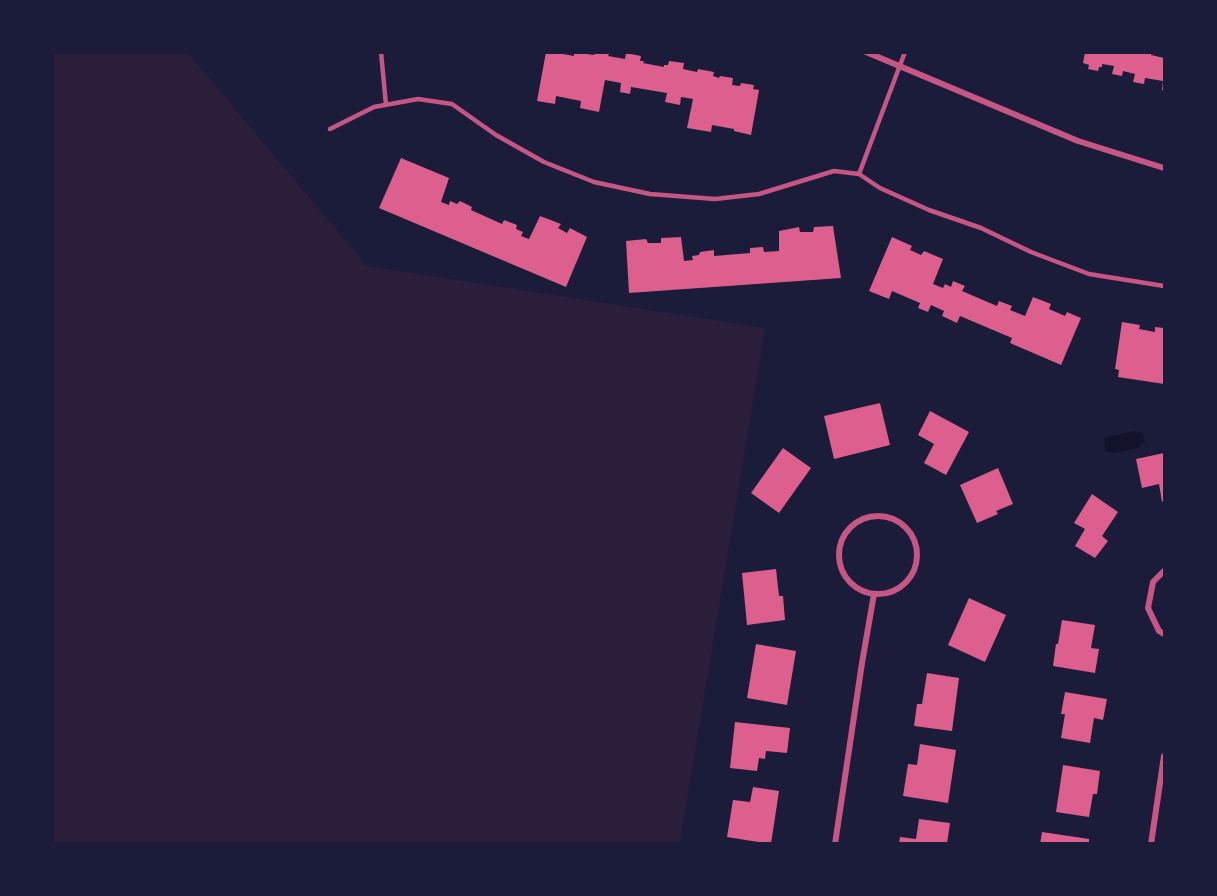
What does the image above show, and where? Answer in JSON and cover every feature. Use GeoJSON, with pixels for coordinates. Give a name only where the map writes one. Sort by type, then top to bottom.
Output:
{"type":"FeatureCollection","features":[{"type":"Feature","properties":{"kind":"street"},"geometry":{"type":"LineString","coordinates":[[866,52],[1078,141],[1164,168]]}},
{"type":"Feature","properties":{"kind":"street"},"geometry":{"type":"LineString","coordinates":[[873,516],[891,518],[907,528],[916,545],[917,564],[908,581],[893,592],[874,594],[856,588],[844,574],[839,556],[843,537],[855,523],[873,516]]}},
{"type":"Feature","properties":{"kind":"street"},"geometry":{"type":"LineString","coordinates":[[1164,571],[1152,582],[1148,608],[1159,631],[1164,634]]}},
{"type":"Feature","properties":{"kind":"street"},"geometry":{"type":"LineString","coordinates":[[835,843],[874,594]]}},
{"type":"Feature","properties":{"kind":"street"},"geometry":{"type":"LineString","coordinates":[[1151,843],[1164,756]]}},
{"type":"Feature","properties":{"kind":"lane"},"geometry":{"type":"LineString","coordinates":[[381,52],[386,105]]}},
{"type":"Feature","properties":{"kind":"lane"},"geometry":{"type":"LineString","coordinates":[[860,174],[904,52]]}},
{"type":"Feature","properties":{"kind":"lane"},"geometry":{"type":"LineString","coordinates":[[330,129],[374,107],[418,99],[452,104],[496,135],[544,162],[594,182],[650,194],[715,199],[759,194],[834,171],[860,174],[880,188],[929,210],[981,228],[1031,252],[1089,274],[1164,286]]}},
{"type":"Feature","properties":{"kind":"shaded area"},"geometry":{"type":"Polygon","coordinates":[[[52,53],[188,53],[367,266],[765,328],[680,843],[53,843],[52,53]]]}},
{"type":"Feature","properties":{"kind":"shaded area"},"geometry":{"type":"Polygon","coordinates":[[[1134,431],[1142,432],[1145,442],[1141,443],[1138,448],[1112,453],[1106,451],[1104,441],[1107,437],[1134,431]]]}},
{"type":"Feature","properties":{"kind":"building"},"geometry":{"type":"Polygon","coordinates":[[[546,52],[563,52],[563,54],[574,56],[574,52],[587,52],[587,54],[594,55],[595,52],[602,52],[609,54],[608,56],[625,59],[626,53],[641,56],[640,61],[644,61],[643,63],[664,67],[669,61],[684,63],[683,69],[697,72],[698,69],[714,72],[713,76],[719,78],[720,76],[733,78],[732,85],[740,86],[741,83],[754,85],[753,89],[759,90],[751,135],[712,125],[711,132],[687,128],[693,99],[681,97],[680,105],[665,102],[667,93],[631,87],[630,94],[620,92],[621,83],[605,80],[599,112],[580,108],[581,101],[556,96],[555,104],[537,101],[546,52]]]}},
{"type":"Feature","properties":{"kind":"building"},"geometry":{"type":"Polygon","coordinates":[[[1085,52],[1152,52],[1151,55],[1164,58],[1164,90],[1162,90],[1163,81],[1145,78],[1144,84],[1133,82],[1135,74],[1123,71],[1122,76],[1112,74],[1114,66],[1102,64],[1098,71],[1088,69],[1089,65],[1083,63],[1085,52]]]}},
{"type":"Feature","properties":{"kind":"building"},"geometry":{"type":"Polygon","coordinates":[[[401,158],[449,178],[441,202],[449,205],[450,201],[457,204],[460,201],[472,207],[471,210],[502,224],[504,220],[517,225],[516,229],[523,232],[521,236],[529,239],[540,216],[561,224],[558,228],[567,233],[570,228],[587,237],[566,287],[379,208],[401,158]]]}},
{"type":"Feature","properties":{"kind":"building"},"geometry":{"type":"Polygon","coordinates":[[[833,226],[841,278],[629,293],[626,241],[646,239],[648,243],[661,243],[661,238],[681,237],[684,261],[693,260],[692,256],[699,255],[700,252],[714,250],[714,256],[750,253],[750,248],[763,247],[764,252],[779,251],[779,231],[799,227],[800,232],[813,232],[814,227],[833,226]]]}},
{"type":"Feature","properties":{"kind":"building"},"geometry":{"type":"Polygon","coordinates":[[[892,237],[912,246],[910,250],[921,255],[924,251],[943,259],[933,284],[943,288],[945,284],[951,287],[953,281],[965,286],[962,291],[997,306],[999,301],[1012,306],[1010,310],[1025,316],[1033,297],[1051,304],[1049,309],[1065,316],[1067,312],[1081,318],[1061,365],[1010,343],[1012,338],[960,316],[957,323],[942,316],[944,311],[931,305],[928,312],[918,308],[920,303],[892,291],[889,299],[869,291],[892,237]]]}},
{"type":"Feature","properties":{"kind":"building"},"geometry":{"type":"Polygon","coordinates":[[[1122,322],[1140,325],[1139,329],[1155,332],[1155,327],[1164,328],[1164,384],[1118,377],[1119,370],[1115,369],[1122,322]]]}},
{"type":"Feature","properties":{"kind":"building"},"geometry":{"type":"Polygon","coordinates":[[[880,403],[890,445],[834,459],[824,416],[880,403]]]}},
{"type":"Feature","properties":{"kind":"building"},"geometry":{"type":"Polygon","coordinates":[[[930,411],[969,432],[946,475],[924,463],[934,444],[918,435],[930,411]]]}},
{"type":"Feature","properties":{"kind":"building"},"geometry":{"type":"Polygon","coordinates":[[[783,448],[811,468],[779,513],[751,493],[783,448]]]}},
{"type":"Feature","properties":{"kind":"building"},"geometry":{"type":"Polygon","coordinates":[[[1164,453],[1164,501],[1162,502],[1159,484],[1142,488],[1136,459],[1164,453]]]}},
{"type":"Feature","properties":{"kind":"building"},"geometry":{"type":"Polygon","coordinates":[[[998,468],[1013,504],[996,511],[998,514],[977,523],[960,485],[998,468]]]}},
{"type":"Feature","properties":{"kind":"building"},"geometry":{"type":"Polygon","coordinates":[[[1092,494],[1118,512],[1102,536],[1108,541],[1095,558],[1075,546],[1085,529],[1074,523],[1092,494]]]}},
{"type":"Feature","properties":{"kind":"building"},"geometry":{"type":"Polygon","coordinates":[[[776,569],[779,596],[783,596],[785,620],[747,625],[742,573],[776,569]]]}},
{"type":"Feature","properties":{"kind":"building"},"geometry":{"type":"Polygon","coordinates":[[[969,598],[1006,615],[985,662],[948,645],[969,598]]]}},
{"type":"Feature","properties":{"kind":"building"},"geometry":{"type":"Polygon","coordinates":[[[1062,620],[1095,625],[1091,648],[1099,649],[1095,673],[1053,666],[1062,620]]]}},
{"type":"Feature","properties":{"kind":"building"},"geometry":{"type":"Polygon","coordinates":[[[756,644],[796,651],[787,705],[747,698],[756,644]]]}},
{"type":"Feature","properties":{"kind":"building"},"geometry":{"type":"Polygon","coordinates":[[[927,673],[959,678],[952,731],[914,726],[917,704],[922,704],[927,673]]]}},
{"type":"Feature","properties":{"kind":"building"},"geometry":{"type":"Polygon","coordinates":[[[1065,692],[1107,699],[1103,720],[1094,718],[1090,743],[1061,738],[1065,714],[1061,714],[1065,692]]]}},
{"type":"Feature","properties":{"kind":"building"},"geometry":{"type":"Polygon","coordinates":[[[735,722],[790,728],[787,753],[766,751],[765,759],[759,758],[757,771],[730,768],[735,722]]]}},
{"type":"Feature","properties":{"kind":"building"},"geometry":{"type":"Polygon","coordinates":[[[920,744],[956,750],[948,803],[903,796],[908,764],[917,765],[920,744]]]}},
{"type":"Feature","properties":{"kind":"building"},"geometry":{"type":"Polygon","coordinates":[[[1063,765],[1100,771],[1097,794],[1093,794],[1089,817],[1056,812],[1063,765]]]}},
{"type":"Feature","properties":{"kind":"building"},"geometry":{"type":"Polygon","coordinates":[[[753,787],[779,791],[771,844],[727,837],[733,800],[750,802],[753,787]]]}},
{"type":"Feature","properties":{"kind":"building"},"geometry":{"type":"Polygon","coordinates":[[[919,819],[950,823],[947,844],[899,844],[900,837],[916,839],[919,819]]]}},
{"type":"Feature","properties":{"kind":"building"},"geometry":{"type":"Polygon","coordinates":[[[1042,832],[1089,839],[1089,844],[1040,844],[1042,832]]]}}]}
